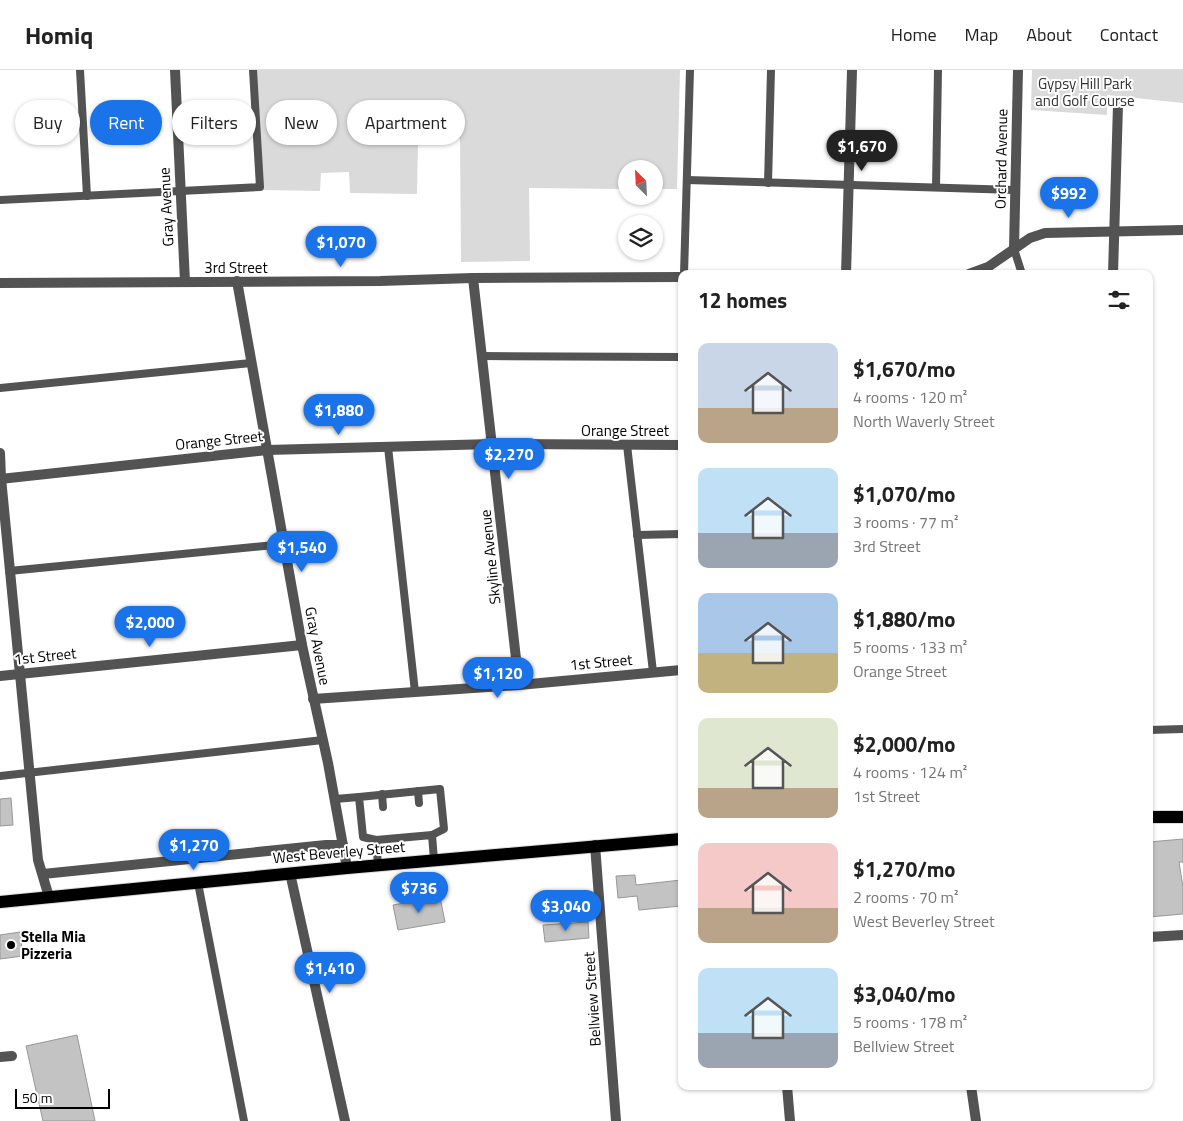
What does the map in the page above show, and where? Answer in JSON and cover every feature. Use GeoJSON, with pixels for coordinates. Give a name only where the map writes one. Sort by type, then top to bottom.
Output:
{"type":"FeatureCollection","features":[{"type":"Feature","properties":{"kind":"main road"},"geometry":{"type":"LineString","coordinates":[[1153,817],[1183,816]]}},
{"type":"Feature","properties":{"kind":"main road","name":"West Beverley Street"},"geometry":{"type":"LineString","coordinates":[[0,902],[290,873],[678,839]]}},
{"type":"Feature","properties":{"kind":"street","name":"Gray Avenue"},"geometry":{"type":"LineString","coordinates":[[175,70],[185,282]]}},
{"type":"Feature","properties":{"kind":"street"},"geometry":{"type":"LineString","coordinates":[[846,270],[852,70]]}},
{"type":"Feature","properties":{"kind":"street","name":"Orchard Avenue"},"geometry":{"type":"LineString","coordinates":[[1014,250],[1018,70]]}},
{"type":"Feature","properties":{"kind":"street"},"geometry":{"type":"LineString","coordinates":[[1113,270],[1118,104]]}},
{"type":"Feature","properties":{"kind":"street"},"geometry":{"type":"LineString","coordinates":[[982,270],[996,263],[1030,238],[1047,232],[1183,230]]}},
{"type":"Feature","properties":{"kind":"street","name":"3rd Street"},"geometry":{"type":"LineString","coordinates":[[0,282],[380,281],[473,278],[678,277]]}},
{"type":"Feature","properties":{"kind":"street","name":"Skyline Avenue"},"geometry":{"type":"LineString","coordinates":[[473,278],[519,685]]}},
{"type":"Feature","properties":{"kind":"street","name":"Gray Avenue"},"geometry":{"type":"LineString","coordinates":[[237,281],[302,645],[335,799],[347,868]]}},
{"type":"Feature","properties":{"kind":"street","name":"Orange Street"},"geometry":{"type":"LineString","coordinates":[[0,478],[267,450],[492,444],[678,445]]}},
{"type":"Feature","properties":{"kind":"street"},"geometry":{"type":"LineString","coordinates":[[0,453],[0,478],[38,860],[49,897]]}},
{"type":"Feature","properties":{"kind":"street","name":"1st Street"},"geometry":{"type":"LineString","coordinates":[[0,676],[302,645]]}},
{"type":"Feature","properties":{"kind":"street","name":"1st Street"},"geometry":{"type":"LineString","coordinates":[[313,699],[519,685],[678,670]]}},
{"type":"Feature","properties":{"kind":"street","name":"West Beverley Street"},"geometry":{"type":"LineString","coordinates":[[43,874],[297,848],[344,845]]}},
{"type":"Feature","properties":{"kind":"street","name":"Bellview Street"},"geometry":{"type":"LineString","coordinates":[[596,845],[616,1121]]}},
{"type":"Feature","properties":{"kind":"street"},"geometry":{"type":"LineString","coordinates":[[290,873],[345,1121]]}},
{"type":"Feature","properties":{"kind":"street"},"geometry":{"type":"LineString","coordinates":[[1153,937],[1183,935]]}},
{"type":"Feature","properties":{"kind":"street"},"geometry":{"type":"LineString","coordinates":[[0,1057],[12,1056]]}},
{"type":"Feature","properties":{"kind":"street"},"geometry":{"type":"LineString","coordinates":[[787,1090],[790,1121]]}},
{"type":"Feature","properties":{"kind":"street"},"geometry":{"type":"LineString","coordinates":[[972,1090],[976,1121]]}},
{"type":"Feature","properties":{"kind":"lane"},"geometry":{"type":"LineString","coordinates":[[80,70],[87,196]]}},
{"type":"Feature","properties":{"kind":"lane"},"geometry":{"type":"LineString","coordinates":[[0,200],[260,187],[253,70]]}},
{"type":"Feature","properties":{"kind":"lane"},"geometry":{"type":"LineString","coordinates":[[684,270],[690,70]]}},
{"type":"Feature","properties":{"kind":"lane"},"geometry":{"type":"LineString","coordinates":[[768,183],[771,70]]}},
{"type":"Feature","properties":{"kind":"lane"},"geometry":{"type":"LineString","coordinates":[[936,187],[938,70]]}},
{"type":"Feature","properties":{"kind":"lane"},"geometry":{"type":"LineString","coordinates":[[687,180],[1015,190]]}},
{"type":"Feature","properties":{"kind":"lane"},"geometry":{"type":"LineString","coordinates":[[1014,250],[1021,270]]}},
{"type":"Feature","properties":{"kind":"lane"},"geometry":{"type":"LineString","coordinates":[[482,356],[678,357]]}},
{"type":"Feature","properties":{"kind":"lane"},"geometry":{"type":"LineString","coordinates":[[0,388],[251,363]]}},
{"type":"Feature","properties":{"kind":"lane"},"geometry":{"type":"LineString","coordinates":[[627,445],[653,672]]}},
{"type":"Feature","properties":{"kind":"lane"},"geometry":{"type":"LineString","coordinates":[[388,447],[415,692]]}},
{"type":"Feature","properties":{"kind":"lane"},"geometry":{"type":"LineString","coordinates":[[637,535],[678,534]]}},
{"type":"Feature","properties":{"kind":"lane"},"geometry":{"type":"LineString","coordinates":[[9,571],[284,544]]}},
{"type":"Feature","properties":{"kind":"lane"},"geometry":{"type":"LineString","coordinates":[[1153,730],[1183,729]]}},
{"type":"Feature","properties":{"kind":"lane"},"geometry":{"type":"LineString","coordinates":[[0,776],[323,740]]}},
{"type":"Feature","properties":{"kind":"lane"},"geometry":{"type":"LineString","coordinates":[[335,799],[359,796],[440,789],[444,829],[432,835],[422,836],[376,840],[363,837],[359,796]]}},
{"type":"Feature","properties":{"kind":"lane"},"geometry":{"type":"LineString","coordinates":[[418,791],[419,803]]}},
{"type":"Feature","properties":{"kind":"lane"},"geometry":{"type":"LineString","coordinates":[[382,794],[383,807]]}},
{"type":"Feature","properties":{"kind":"lane"},"geometry":{"type":"LineString","coordinates":[[422,827],[422,836]]}},
{"type":"Feature","properties":{"kind":"lane"},"geometry":{"type":"LineString","coordinates":[[385,830],[385,839]]}},
{"type":"Feature","properties":{"kind":"lane"},"geometry":{"type":"LineString","coordinates":[[432,835],[434,860]]}},
{"type":"Feature","properties":{"kind":"lane"},"geometry":{"type":"LineString","coordinates":[[376,840],[378,865]]}},
{"type":"Feature","properties":{"kind":"lane"},"geometry":{"type":"LineString","coordinates":[[198,883],[244,1121]]}},
{"type":"Feature","properties":{"kind":"green space"},"geometry":{"type":"Polygon","coordinates":[[[256,70],[680,70],[677,189],[663,189],[663,160],[618,160],[618,189],[529,188],[530,261],[461,262],[460,145],[465,145],[465,100],[347,100],[347,145],[418,145],[417,194],[350,193],[349,172],[321,173],[320,191],[263,190],[256,70]]]}},
{"type":"Feature","properties":{"kind":"green space","name":"Gypsy Hill Park and Golf Course"},"geometry":{"type":"Polygon","coordinates":[[[1032,70],[1183,70],[1183,103],[1107,95],[1107,115],[1031,110],[1032,70]]]}},
{"type":"Feature","properties":{"kind":"building"},"geometry":{"type":"Polygon","coordinates":[[[11,798],[13,825],[0,826],[0,799],[11,798]]]}},
{"type":"Feature","properties":{"kind":"building"},"geometry":{"type":"Polygon","coordinates":[[[1183,839],[1183,862],[1179,862],[1183,887],[1183,914],[1153,917],[1153,842],[1183,839]]]}},
{"type":"Feature","properties":{"kind":"building"},"geometry":{"type":"Polygon","coordinates":[[[635,875],[636,885],[678,880],[678,906],[639,910],[637,896],[618,898],[616,876],[635,875]]]}},
{"type":"Feature","properties":{"kind":"building"},"geometry":{"type":"Polygon","coordinates":[[[440,897],[445,922],[398,930],[393,905],[440,897]]]}},
{"type":"Feature","properties":{"kind":"building"},"geometry":{"type":"Polygon","coordinates":[[[588,922],[589,938],[545,942],[543,925],[588,922]]]}},
{"type":"Feature","properties":{"kind":"building"},"geometry":{"type":"Polygon","coordinates":[[[20,932],[23,956],[0,959],[0,935],[20,932]]]}},
{"type":"Feature","properties":{"kind":"building"},"geometry":{"type":"Polygon","coordinates":[[[77,1035],[95,1121],[43,1121],[26,1046],[77,1035]]]}},
{"type":"Feature","properties":{"kind":"place","name":"Stella Mia Pizzeria"},"geometry":{"type":"Point","coordinates":[11,945]}}]}
